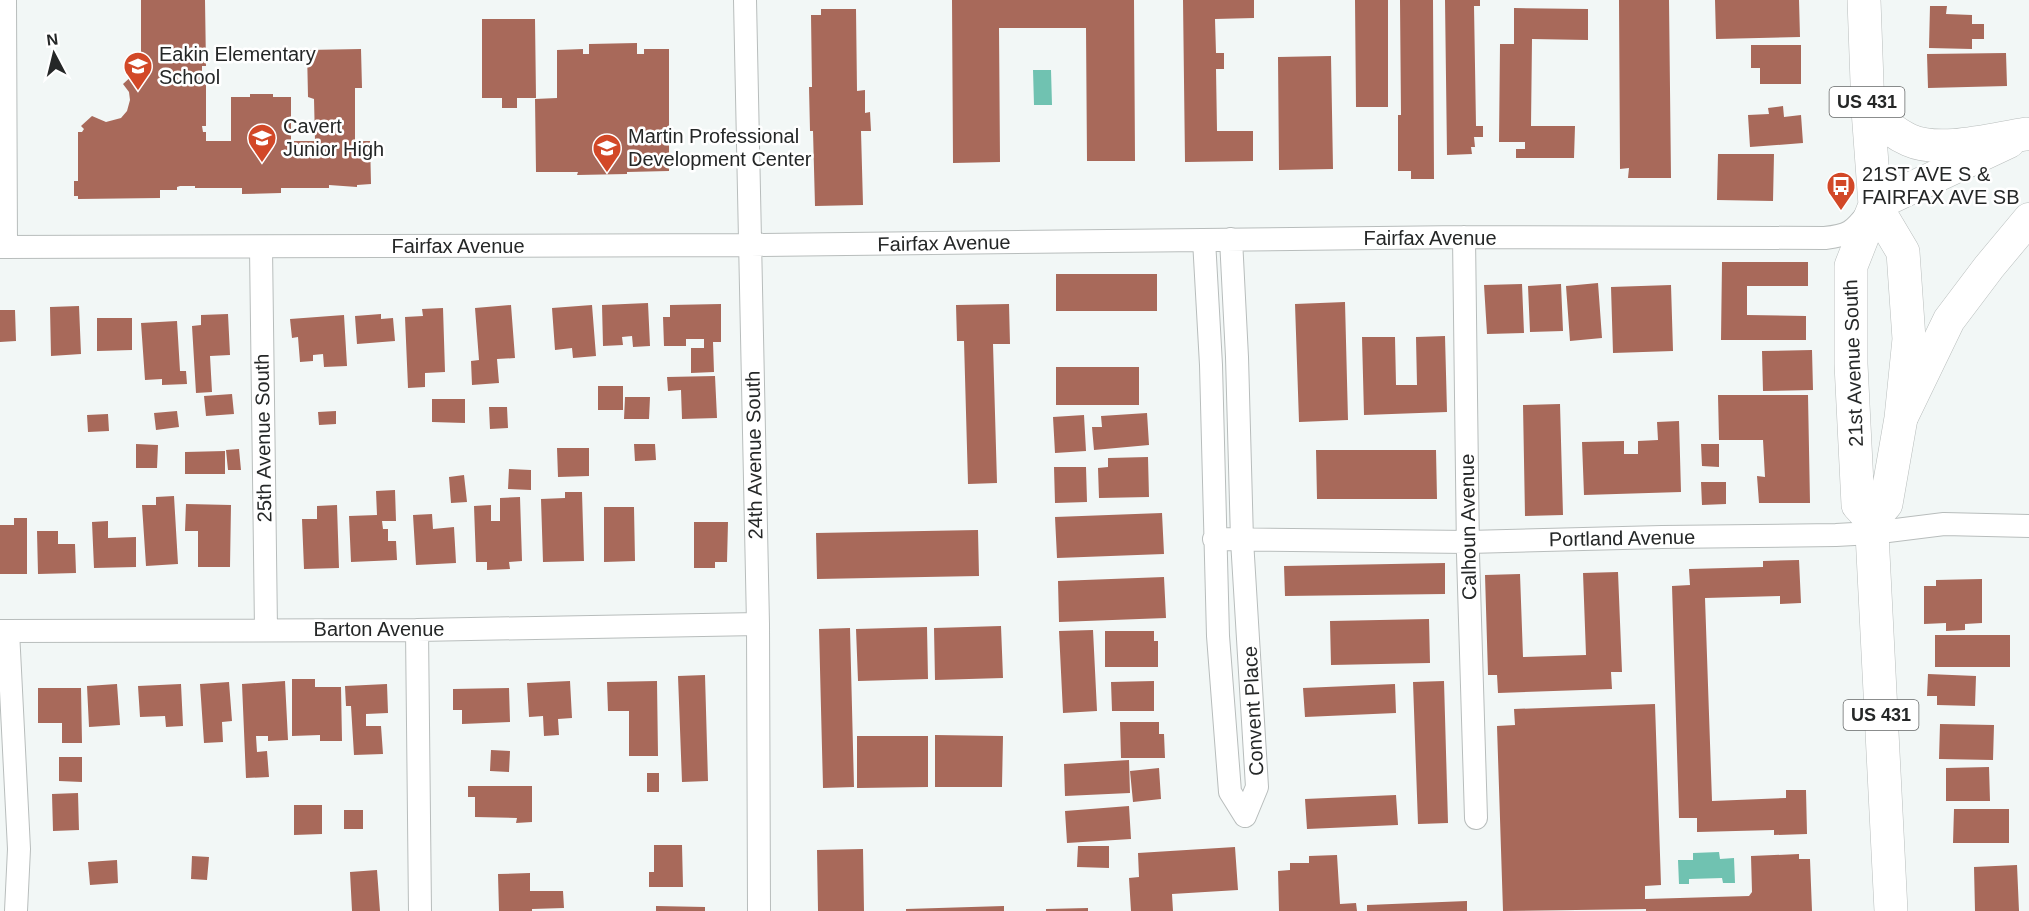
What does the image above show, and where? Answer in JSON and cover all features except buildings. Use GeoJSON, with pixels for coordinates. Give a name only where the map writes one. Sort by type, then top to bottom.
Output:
{"type":"FeatureCollection","features":[{"type":"Feature","properties":{"kind":"main road","name":"21st Avenue South"},"geometry":{"type":"LineString","coordinates":[[1864,0],[1868,110],[1875,205],[1851,266],[1851,364],[1858,505],[1872,526],[1891,911]]}},
{"type":"Feature","properties":{"kind":"main road"},"geometry":{"type":"LineString","coordinates":[[1868,110],[1891,130],[1911,141],[1930,145],[1952,145],[2027,134]]}},
{"type":"Feature","properties":{"kind":"main road"},"geometry":{"type":"LineString","coordinates":[[1875,205],[2027,134]]}},
{"type":"Feature","properties":{"kind":"main road","name":"21st Avenue South"},"geometry":{"type":"LineString","coordinates":[[1872,526],[1886,504],[1901,418],[1909,339],[1903,252],[1875,205]]}},
{"type":"Feature","properties":{"kind":"main road"},"geometry":{"type":"LineString","coordinates":[[1901,418],[1949,320],[2029,219]]}},
{"type":"Feature","properties":{"kind":"street"},"geometry":{"type":"LineString","coordinates":[[3,247],[5,0]]}},
{"type":"Feature","properties":{"kind":"street","name":"24th Avenue South"},"geometry":{"type":"LineString","coordinates":[[745,0],[758,624],[759,911]]}},
{"type":"Feature","properties":{"kind":"street","name":"Fairfax Avenue"},"geometry":{"type":"LineString","coordinates":[[3,247],[751,245],[1464,237],[1825,238],[1840,236],[1855,230],[1875,205]]}},
{"type":"Feature","properties":{"kind":"street","name":"Calhoun Avenue"},"geometry":{"type":"LineString","coordinates":[[1464,237],[1468,542],[1476,818]]}},
{"type":"Feature","properties":{"kind":"street","name":"Convent Place"},"geometry":{"type":"LineString","coordinates":[[1204,240],[1211,365],[1218,636],[1230,792],[1245,816],[1257,787],[1242,540],[1231,239]]}},
{"type":"Feature","properties":{"kind":"street","name":"25th Avenue South"},"geometry":{"type":"LineString","coordinates":[[261,248],[266,629]]}},
{"type":"Feature","properties":{"kind":"street","name":"Portland Avenue"},"geometry":{"type":"LineString","coordinates":[[1214,539],[1468,542],[1872,526],[1944,524],[2029,526]]}},
{"type":"Feature","properties":{"kind":"street","name":"Barton Avenue"},"geometry":{"type":"LineString","coordinates":[[4,631],[417,630],[758,624]]}},
{"type":"Feature","properties":{"kind":"street"},"geometry":{"type":"LineString","coordinates":[[417,630],[420,911]]}},
{"type":"Feature","properties":{"kind":"street"},"geometry":{"type":"LineString","coordinates":[[4,631],[19,849],[16,911]]}},
{"type":"Feature","properties":{"kind":"shaded area"},"geometry":{"type":"Polygon","coordinates":[[[1033,70],[1051,70],[1052,105],[1034,105],[1033,70]]]}},
{"type":"Feature","properties":{"kind":"shaded area"},"geometry":{"type":"Polygon","coordinates":[[[1719,852],[1720,859],[1734,858],[1735,883],[1723,883],[1722,878],[1689,879],[1689,884],[1679,884],[1678,860],[1693,860],[1693,853],[1719,852]]]}},
{"type":"Feature","properties":{"kind":"place","name":"Eakin Elementary School"},"geometry":{"type":"Point","coordinates":[138,92]}},
{"type":"Feature","properties":{"kind":"place","name":"Cavert Junior High"},"geometry":{"type":"Point","coordinates":[262,164]}},
{"type":"Feature","properties":{"kind":"place","name":"Martin Professional Development Center"},"geometry":{"type":"Point","coordinates":[607,174]}},
{"type":"Feature","properties":{"kind":"place","name":"21ST AVE S & FAIRFAX AVE SB"},"geometry":{"type":"Point","coordinates":[1841,212]}}]}
